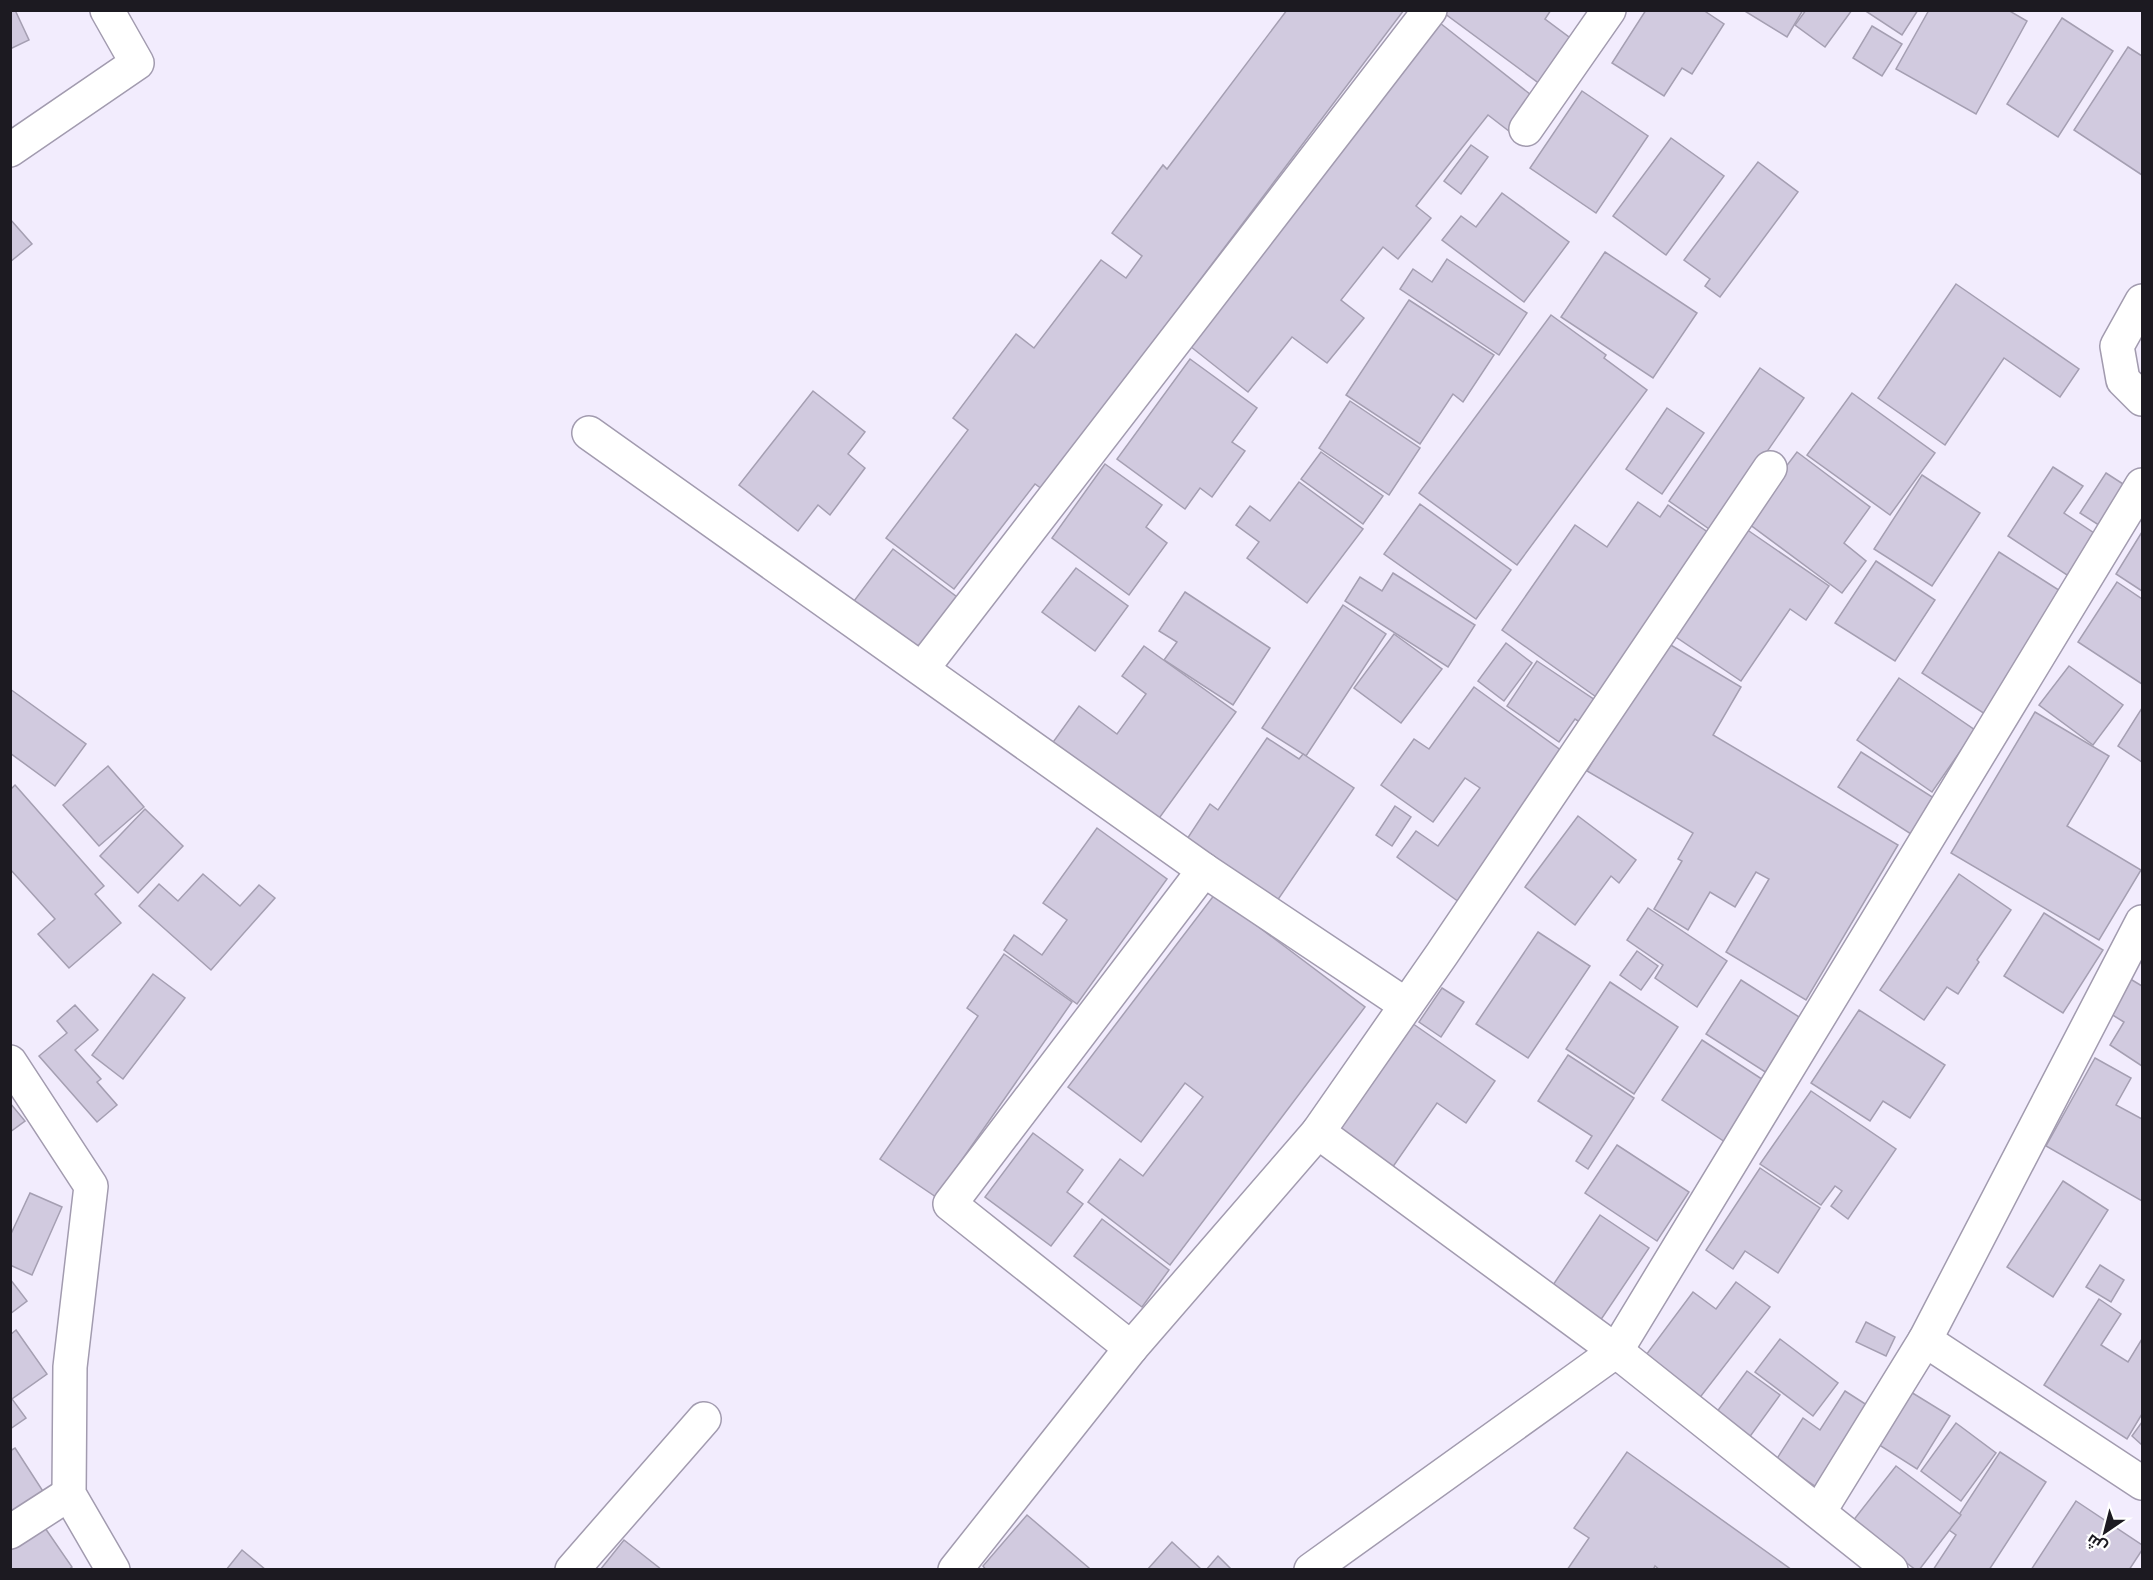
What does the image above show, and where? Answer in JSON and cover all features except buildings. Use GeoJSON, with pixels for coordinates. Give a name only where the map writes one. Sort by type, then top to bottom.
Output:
{"type":"FeatureCollection","features":[{"type":"Feature","properties":{"kind":"street"},"geometry":{"type":"LineString","coordinates":[[10,150],[137,63],[107,10]]}},
{"type":"Feature","properties":{"kind":"street"},"geometry":{"type":"LineString","coordinates":[[922,669],[1430,10]]}},
{"type":"Feature","properties":{"kind":"street"},"geometry":{"type":"LineString","coordinates":[[1526,129],[1609,10]]}},
{"type":"Feature","properties":{"kind":"street"},"geometry":{"type":"LineString","coordinates":[[2142,301],[2117,346],[2123,380],[2142,399]]}},
{"type":"Feature","properties":{"kind":"street"},"geometry":{"type":"LineString","coordinates":[[589,433],[1204,870],[1406,1005]]}},
{"type":"Feature","properties":{"kind":"street"},"geometry":{"type":"LineString","coordinates":[[955,1569],[1131,1348],[1318,1132],[1442,954],[1770,468]]}},
{"type":"Feature","properties":{"kind":"street"},"geometry":{"type":"LineString","coordinates":[[1311,1569],[1616,1351],[2142,485]]}},
{"type":"Feature","properties":{"kind":"street"},"geometry":{"type":"LineString","coordinates":[[1131,1348],[951,1204],[1204,870]]}},
{"type":"Feature","properties":{"kind":"street"},"geometry":{"type":"LineString","coordinates":[[1819,1512],[1925,1340],[2142,922]]}},
{"type":"Feature","properties":{"kind":"street"},"geometry":{"type":"LineString","coordinates":[[10,1062],[91,1186],[70,1367],[69,1494],[112,1569]]}},
{"type":"Feature","properties":{"kind":"street"},"geometry":{"type":"LineString","coordinates":[[1318,1132],[1616,1351],[1891,1569]]}},
{"type":"Feature","properties":{"kind":"street"},"geometry":{"type":"LineString","coordinates":[[1925,1340],[2142,1483]]}},
{"type":"Feature","properties":{"kind":"street"},"geometry":{"type":"LineString","coordinates":[[572,1569],[704,1419]]}},
{"type":"Feature","properties":{"kind":"street"},"geometry":{"type":"LineString","coordinates":[[10,1532],[69,1494]]}}]}
